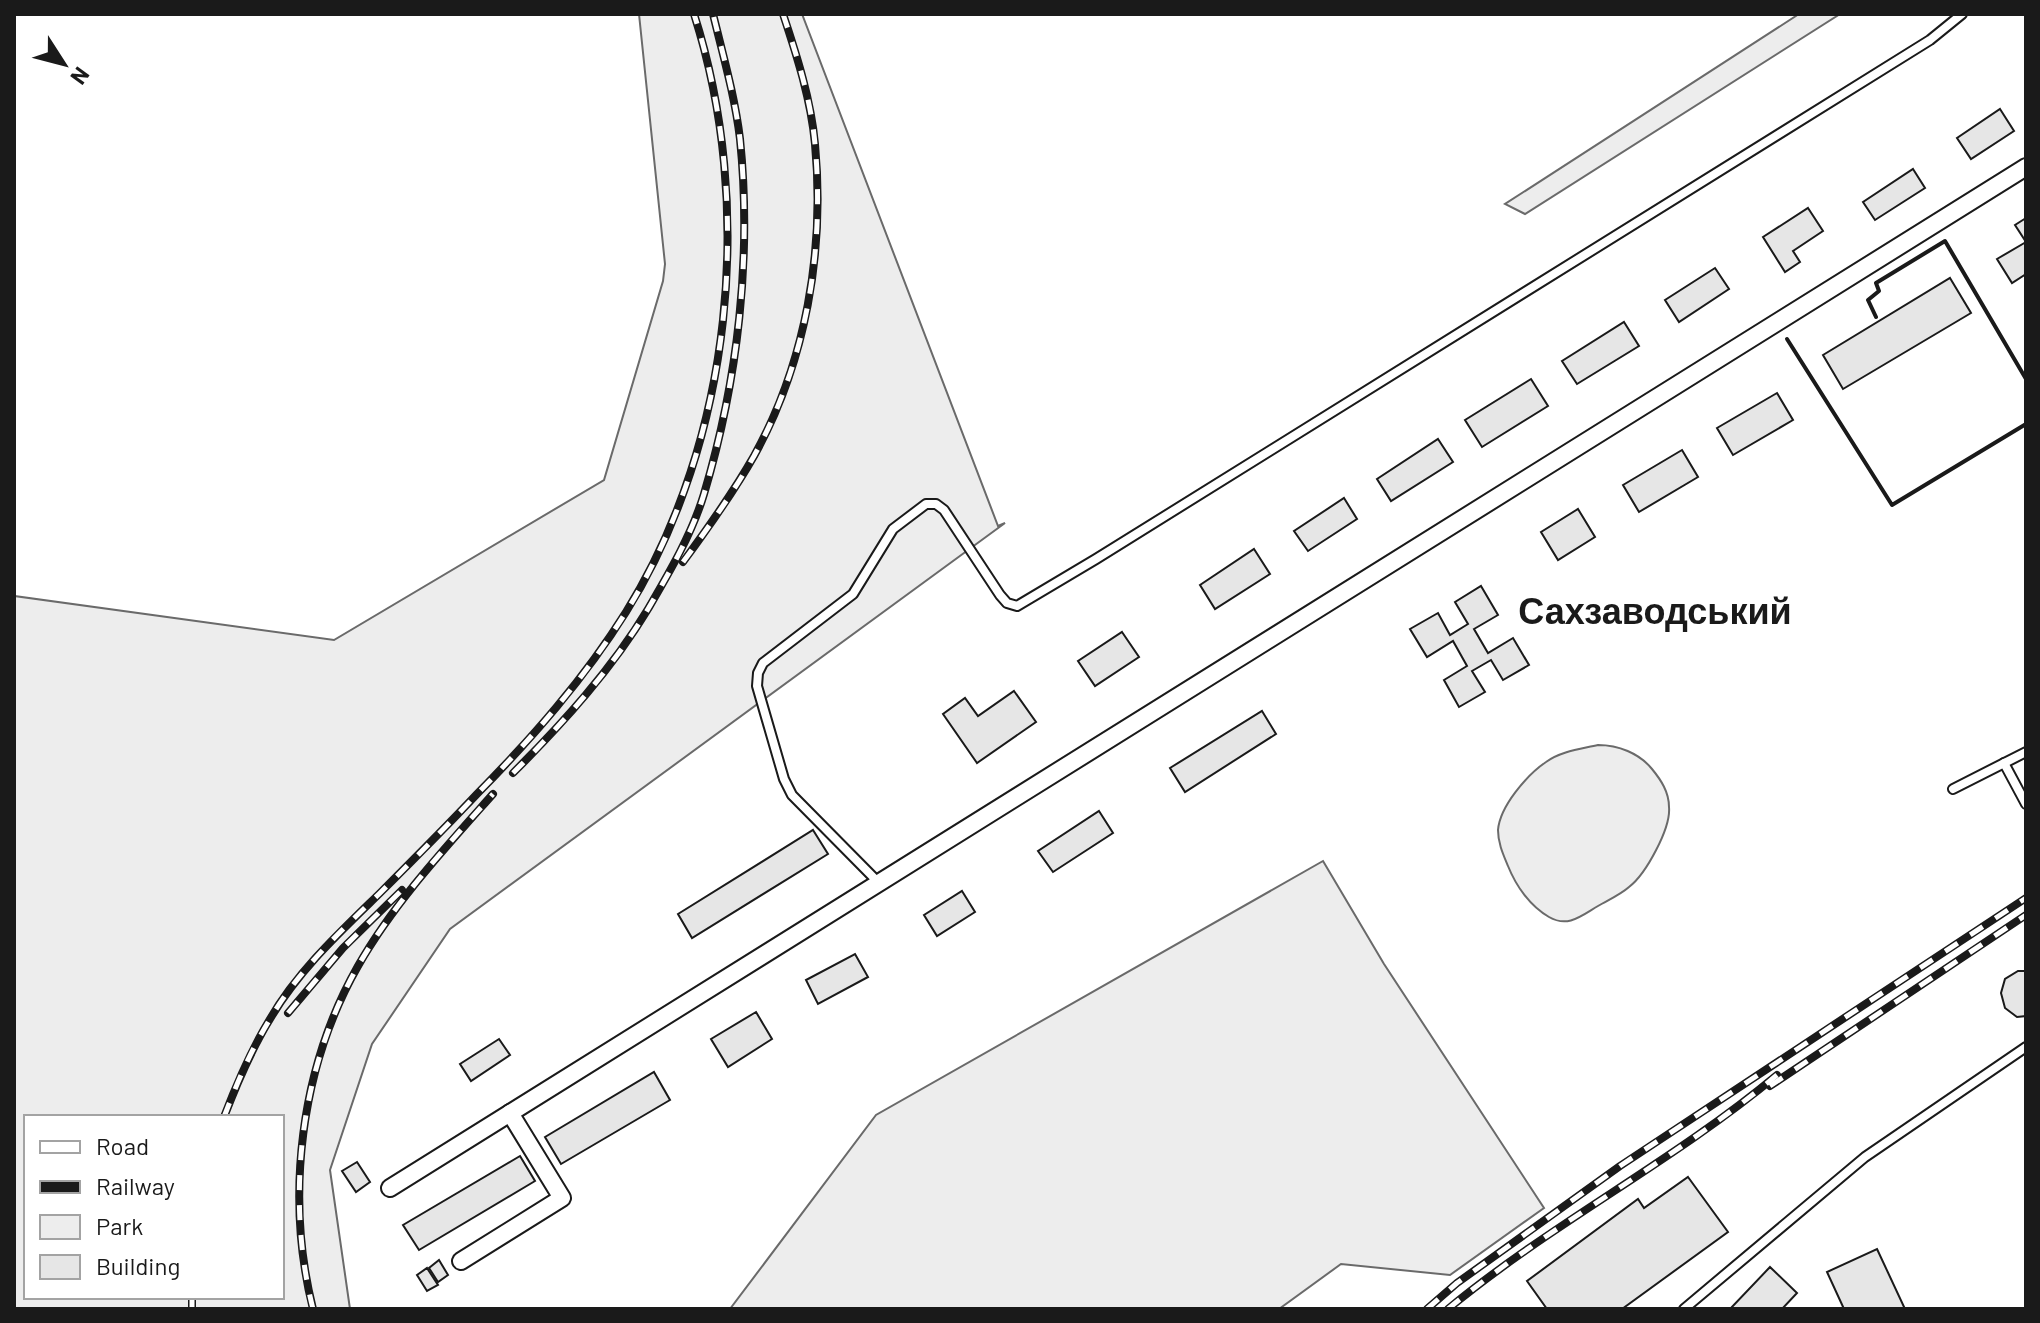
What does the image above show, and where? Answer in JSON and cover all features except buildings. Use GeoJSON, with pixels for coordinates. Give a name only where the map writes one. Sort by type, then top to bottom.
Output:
{"type":"FeatureCollection","features":[{"type":"Feature","properties":{"kind":"street"},"geometry":{"type":"LineString","coordinates":[[390,1188],[2026,167]]}},
{"type":"Feature","properties":{"kind":"street"},"geometry":{"type":"LineString","coordinates":[[461,1261],[562,1198],[510,1113]]}},
{"type":"Feature","properties":{"kind":"lane"},"geometry":{"type":"LineString","coordinates":[[878,882],[792,795],[784,779],[757,686],[763,663],[853,594],[893,529],[926,504],[936,504],[944,510],[1000,595],[1007,603],[1017,606],[1930,40],[1962,14]]}},
{"type":"Feature","properties":{"kind":"lane"},"geometry":{"type":"LineString","coordinates":[[1953,789],[2026,752]]}},
{"type":"Feature","properties":{"kind":"lane"},"geometry":{"type":"LineString","coordinates":[[2004,763],[2026,804]]}},
{"type":"Feature","properties":{"kind":"lane"},"geometry":{"type":"LineString","coordinates":[[1684,1309],[1865,1157],[2026,1047]]}},
{"type":"Feature","properties":{"kind":"green space"},"geometry":{"type":"Polygon","coordinates":[[[639,14],[802,14],[998,526],[1005,523],[450,929],[372,1044],[330,1170],[350,1309],[14,1309],[14,596],[334,640],[604,480],[663,281],[665,264],[639,14]]]}},
{"type":"Feature","properties":{"kind":"green space"},"geometry":{"type":"Polygon","coordinates":[[[1799,14],[1840,14],[1525,214],[1505,204],[1799,14]]]}},
{"type":"Feature","properties":{"kind":"green space"},"geometry":{"type":"Polygon","coordinates":[[[1598,745],[1628,751],[1647,763],[1666,791],[1669,816],[1656,850],[1636,881],[1580,917],[1568,921],[1556,920],[1536,907],[1515,881],[1500,844],[1500,821],[1516,792],[1539,768],[1558,755],[1598,745]]]}},
{"type":"Feature","properties":{"kind":"green space"},"geometry":{"type":"Polygon","coordinates":[[[1323,861],[1384,964],[1544,1208],[1450,1275],[1341,1264],[1279,1309],[730,1309],[876,1115],[1323,861]]]}},
{"type":"Feature","properties":{"kind":"railway"},"geometry":{"type":"LineString","coordinates":[[225,1115],[257,1043],[293,985],[334,938],[498,773],[557,707],[626,612],[662,545],[690,473],[711,398],[723,320],[728,242],[724,164],[713,87],[694,14]]}},
{"type":"Feature","properties":{"kind":"railway"},"geometry":{"type":"LineString","coordinates":[[513,773],[586,695],[648,609],[693,524],[716,451],[739,318],[744,228],[738,123],[713,14]]}},
{"type":"Feature","properties":{"kind":"railway"},"geometry":{"type":"LineString","coordinates":[[683,562],[738,483],[772,420],[787,383],[808,305],[817,225],[815,144],[807,95],[783,14]]}},
{"type":"Feature","properties":{"kind":"railway"},"geometry":{"type":"LineString","coordinates":[[313,1309],[300,1222],[300,1178],[303,1134],[323,1047],[338,1005],[372,943],[421,877],[493,794]]}},
{"type":"Feature","properties":{"kind":"railway"},"geometry":{"type":"LineString","coordinates":[[288,1013],[343,948],[402,890]]}},
{"type":"Feature","properties":{"kind":"railway"},"geometry":{"type":"LineString","coordinates":[[1427,1309],[1457,1283],[1620,1166],[2026,898]]}},
{"type":"Feature","properties":{"kind":"railway"},"geometry":{"type":"LineString","coordinates":[[1770,1086],[2026,915]]}},
{"type":"Feature","properties":{"kind":"railway"},"geometry":{"type":"LineString","coordinates":[[1448,1309],[1529,1248],[1697,1136],[1777,1075]]}},
{"type":"Feature","properties":{"kind":"railway"},"geometry":{"type":"LineString","coordinates":[[192,1299],[192,1309]]}},
{"type":"Feature","properties":{"kind":"wall"},"geometry":{"type":"LineString","coordinates":[[1876,317],[1868,300],[1879,291],[1876,283],[1945,241],[2026,379]]}},
{"type":"Feature","properties":{"kind":"wall"},"geometry":{"type":"LineString","coordinates":[[1787,339],[1892,505],[2026,424]]}},
{"type":"Feature","properties":{"kind":"district","name":"Сахзаводський"},"geometry":{"type":"Point","coordinates":[1655,609]}}]}
